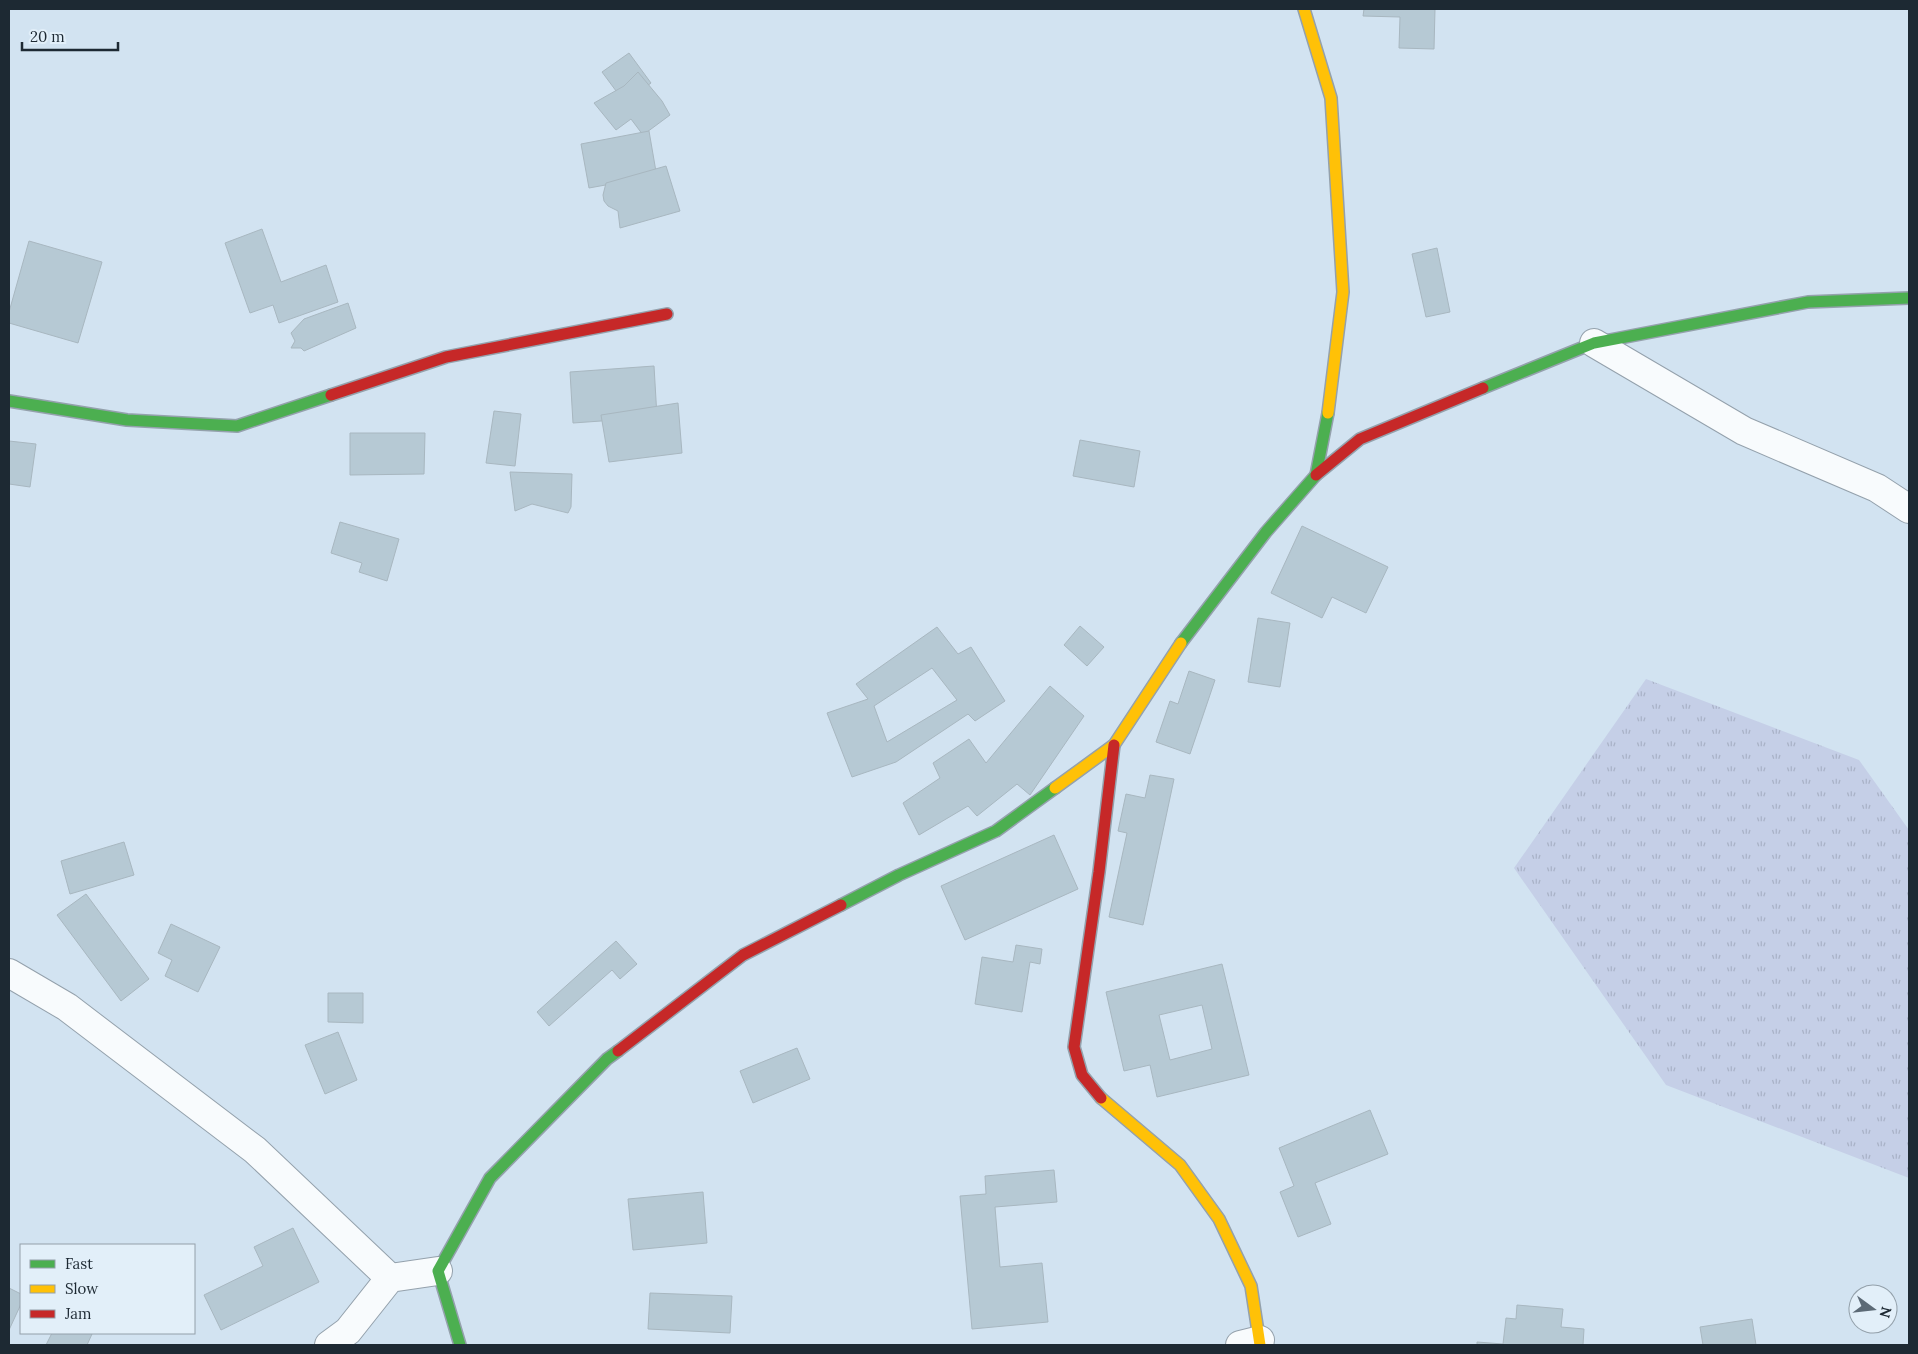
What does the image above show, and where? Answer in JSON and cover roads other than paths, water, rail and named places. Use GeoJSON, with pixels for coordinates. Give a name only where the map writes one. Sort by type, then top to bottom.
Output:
{"type":"FeatureCollection","features":[{"type":"Feature","properties":{"kind":"street"},"geometry":{"type":"LineString","coordinates":[[1304,9],[1331,98],[1343,292],[1330,403],[1316,475]]}},
{"type":"Feature","properties":{"kind":"street"},"geometry":{"type":"LineString","coordinates":[[460,1345],[438,1271],[490,1178],[607,1059],[743,954],[900,875],[996,831],[1114,745],[1184,638],[1266,532],[1316,475],[1360,439],[1594,343],[1808,302],[1909,298]]}},
{"type":"Feature","properties":{"kind":"street"},"geometry":{"type":"LineString","coordinates":[[9,401],[127,420],[237,426],[446,357],[667,314]]}},
{"type":"Feature","properties":{"kind":"street"},"geometry":{"type":"LineString","coordinates":[[1594,343],[1744,431],[1878,488],[1909,509]]}},
{"type":"Feature","properties":{"kind":"street"},"geometry":{"type":"LineString","coordinates":[[1114,745],[1098,881],[1074,1047],[1082,1075],[1102,1099],[1180,1165],[1219,1219],[1251,1286],[1254,1344]]}},
{"type":"Feature","properties":{"kind":"street"},"geometry":{"type":"LineString","coordinates":[[9,973],[67,1007],[255,1150],[390,1278]]}},
{"type":"Feature","properties":{"kind":"street"},"geometry":{"type":"LineString","coordinates":[[329,1345],[348,1331],[390,1278],[438,1271]]}}]}
